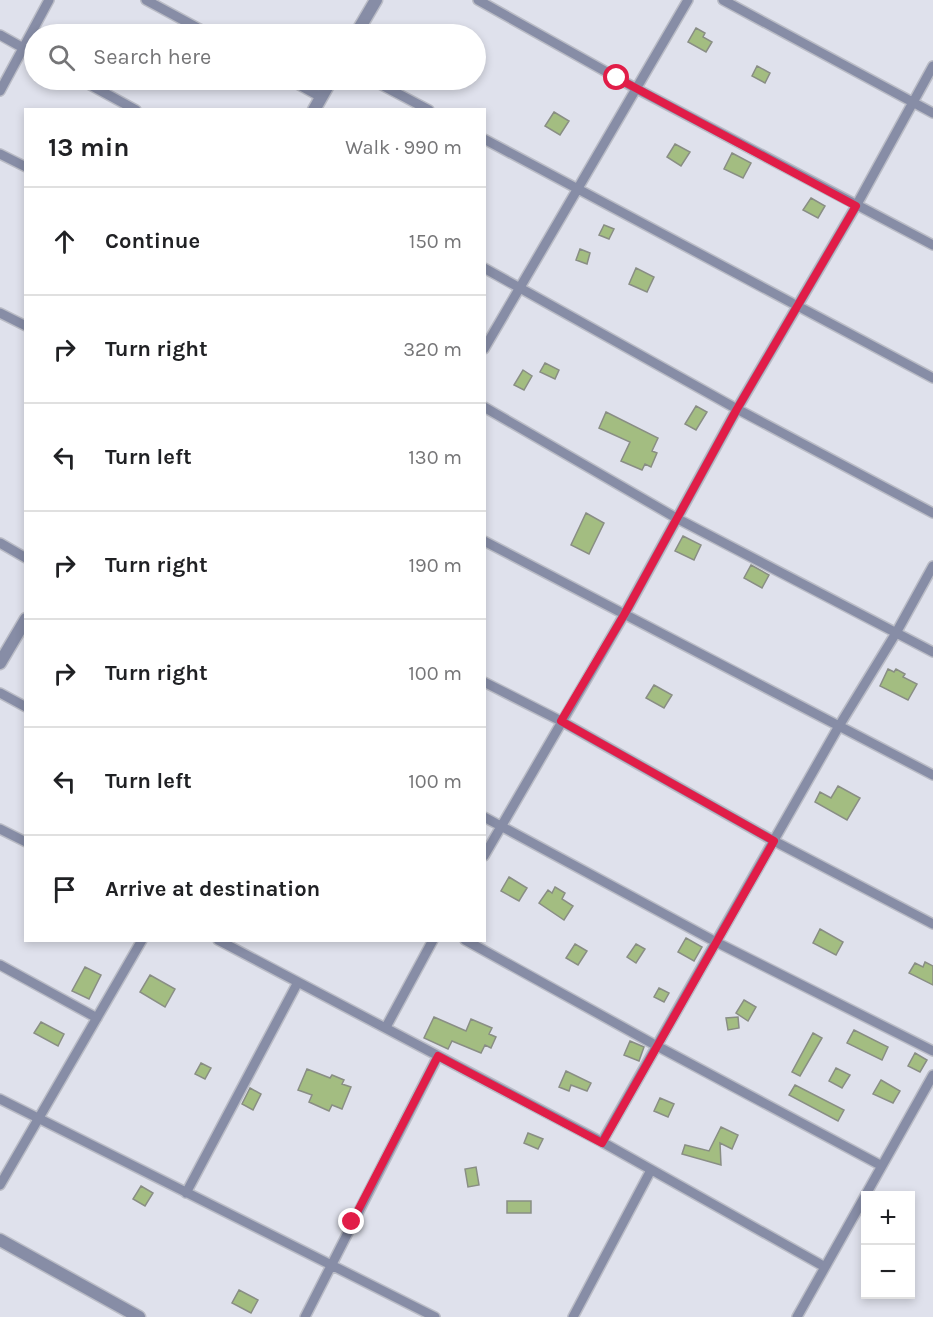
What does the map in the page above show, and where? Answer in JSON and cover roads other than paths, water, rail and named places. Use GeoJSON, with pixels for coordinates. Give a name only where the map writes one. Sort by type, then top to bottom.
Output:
{"type":"FeatureCollection","features":[{"type":"Feature","properties":{"kind":"street"},"geometry":{"type":"LineString","coordinates":[[36,24],[49,0]]}},
{"type":"Feature","properties":{"kind":"street"},"geometry":{"type":"LineString","coordinates":[[146,0],[190,24]]}},
{"type":"Feature","properties":{"kind":"street"},"geometry":{"type":"LineString","coordinates":[[478,0],[637,89],[933,245]]}},
{"type":"Feature","properties":{"kind":"street"},"geometry":{"type":"LineString","coordinates":[[486,346],[688,0]]}},
{"type":"Feature","properties":{"kind":"street"},"geometry":{"type":"LineString","coordinates":[[723,0],[933,113]]}},
{"type":"Feature","properties":{"kind":"street"},"geometry":{"type":"LineString","coordinates":[[360,24],[370,2]]}},
{"type":"Feature","properties":{"kind":"street"},"geometry":{"type":"LineString","coordinates":[[0,35],[24,48],[0,91]]}},
{"type":"Feature","properties":{"kind":"street"},"geometry":{"type":"LineString","coordinates":[[486,853],[624,615],[737,409],[856,206],[933,66]]}},
{"type":"Feature","properties":{"kind":"street"},"geometry":{"type":"LineString","coordinates":[[99,90],[132,108]]}},
{"type":"Feature","properties":{"kind":"street"},"geometry":{"type":"LineString","coordinates":[[308,90],[321,97]]}},
{"type":"Feature","properties":{"kind":"street"},"geometry":{"type":"LineString","coordinates":[[315,108],[325,90]]}},
{"type":"Feature","properties":{"kind":"street"},"geometry":{"type":"LineString","coordinates":[[391,90],[425,108]]}},
{"type":"Feature","properties":{"kind":"street"},"geometry":{"type":"LineString","coordinates":[[486,140],[933,378]]}},
{"type":"Feature","properties":{"kind":"street"},"geometry":{"type":"LineString","coordinates":[[0,154],[24,166]]}},
{"type":"Feature","properties":{"kind":"street"},"geometry":{"type":"LineString","coordinates":[[486,269],[737,409],[933,513]]}},
{"type":"Feature","properties":{"kind":"street"},"geometry":{"type":"LineString","coordinates":[[0,313],[24,325]]}},
{"type":"Feature","properties":{"kind":"street"},"geometry":{"type":"LineString","coordinates":[[486,408],[678,519],[933,652]]}},
{"type":"Feature","properties":{"kind":"street"},"geometry":{"type":"LineString","coordinates":[[486,542],[933,776]]}},
{"type":"Feature","properties":{"kind":"street"},"geometry":{"type":"LineString","coordinates":[[0,543],[24,557]]}},
{"type":"Feature","properties":{"kind":"street"},"geometry":{"type":"LineString","coordinates":[[602,1143],[839,726],[896,633],[933,566]]}},
{"type":"Feature","properties":{"kind":"street"},"geometry":{"type":"LineString","coordinates":[[0,663],[24,622]]}},
{"type":"Feature","properties":{"kind":"street"},"geometry":{"type":"LineString","coordinates":[[486,683],[561,721],[774,841],[933,924]]}},
{"type":"Feature","properties":{"kind":"street"},"geometry":{"type":"LineString","coordinates":[[0,693],[24,706]]}},
{"type":"Feature","properties":{"kind":"street"},"geometry":{"type":"LineString","coordinates":[[486,818],[716,942],[933,1051]]}},
{"type":"Feature","properties":{"kind":"street"},"geometry":{"type":"LineString","coordinates":[[0,830],[24,841]]}},
{"type":"Feature","properties":{"kind":"street"},"geometry":{"type":"LineString","coordinates":[[0,1185],[141,942]]}},
{"type":"Feature","properties":{"kind":"street"},"geometry":{"type":"LineString","coordinates":[[223,942],[602,1143],[825,1267]]}},
{"type":"Feature","properties":{"kind":"street"},"geometry":{"type":"LineString","coordinates":[[386,1027],[432,942]]}},
{"type":"Feature","properties":{"kind":"street"},"geometry":{"type":"LineString","coordinates":[[469,942],[882,1166]]}},
{"type":"Feature","properties":{"kind":"street"},"geometry":{"type":"LineString","coordinates":[[0,965],[97,1018]]}},
{"type":"Feature","properties":{"kind":"street"},"geometry":{"type":"LineString","coordinates":[[186,1193],[298,982]]}},
{"type":"Feature","properties":{"kind":"street"},"geometry":{"type":"LineString","coordinates":[[304,1317],[438,1056]]}},
{"type":"Feature","properties":{"kind":"street"},"geometry":{"type":"LineString","coordinates":[[797,1317],[933,1076]]}},
{"type":"Feature","properties":{"kind":"street"},"geometry":{"type":"LineString","coordinates":[[0,1099],[435,1317]]}},
{"type":"Feature","properties":{"kind":"street"},"geometry":{"type":"LineString","coordinates":[[573,1317],[651,1170]]}},
{"type":"Feature","properties":{"kind":"street"},"geometry":{"type":"LineString","coordinates":[[0,1240],[139,1317]]}}]}
